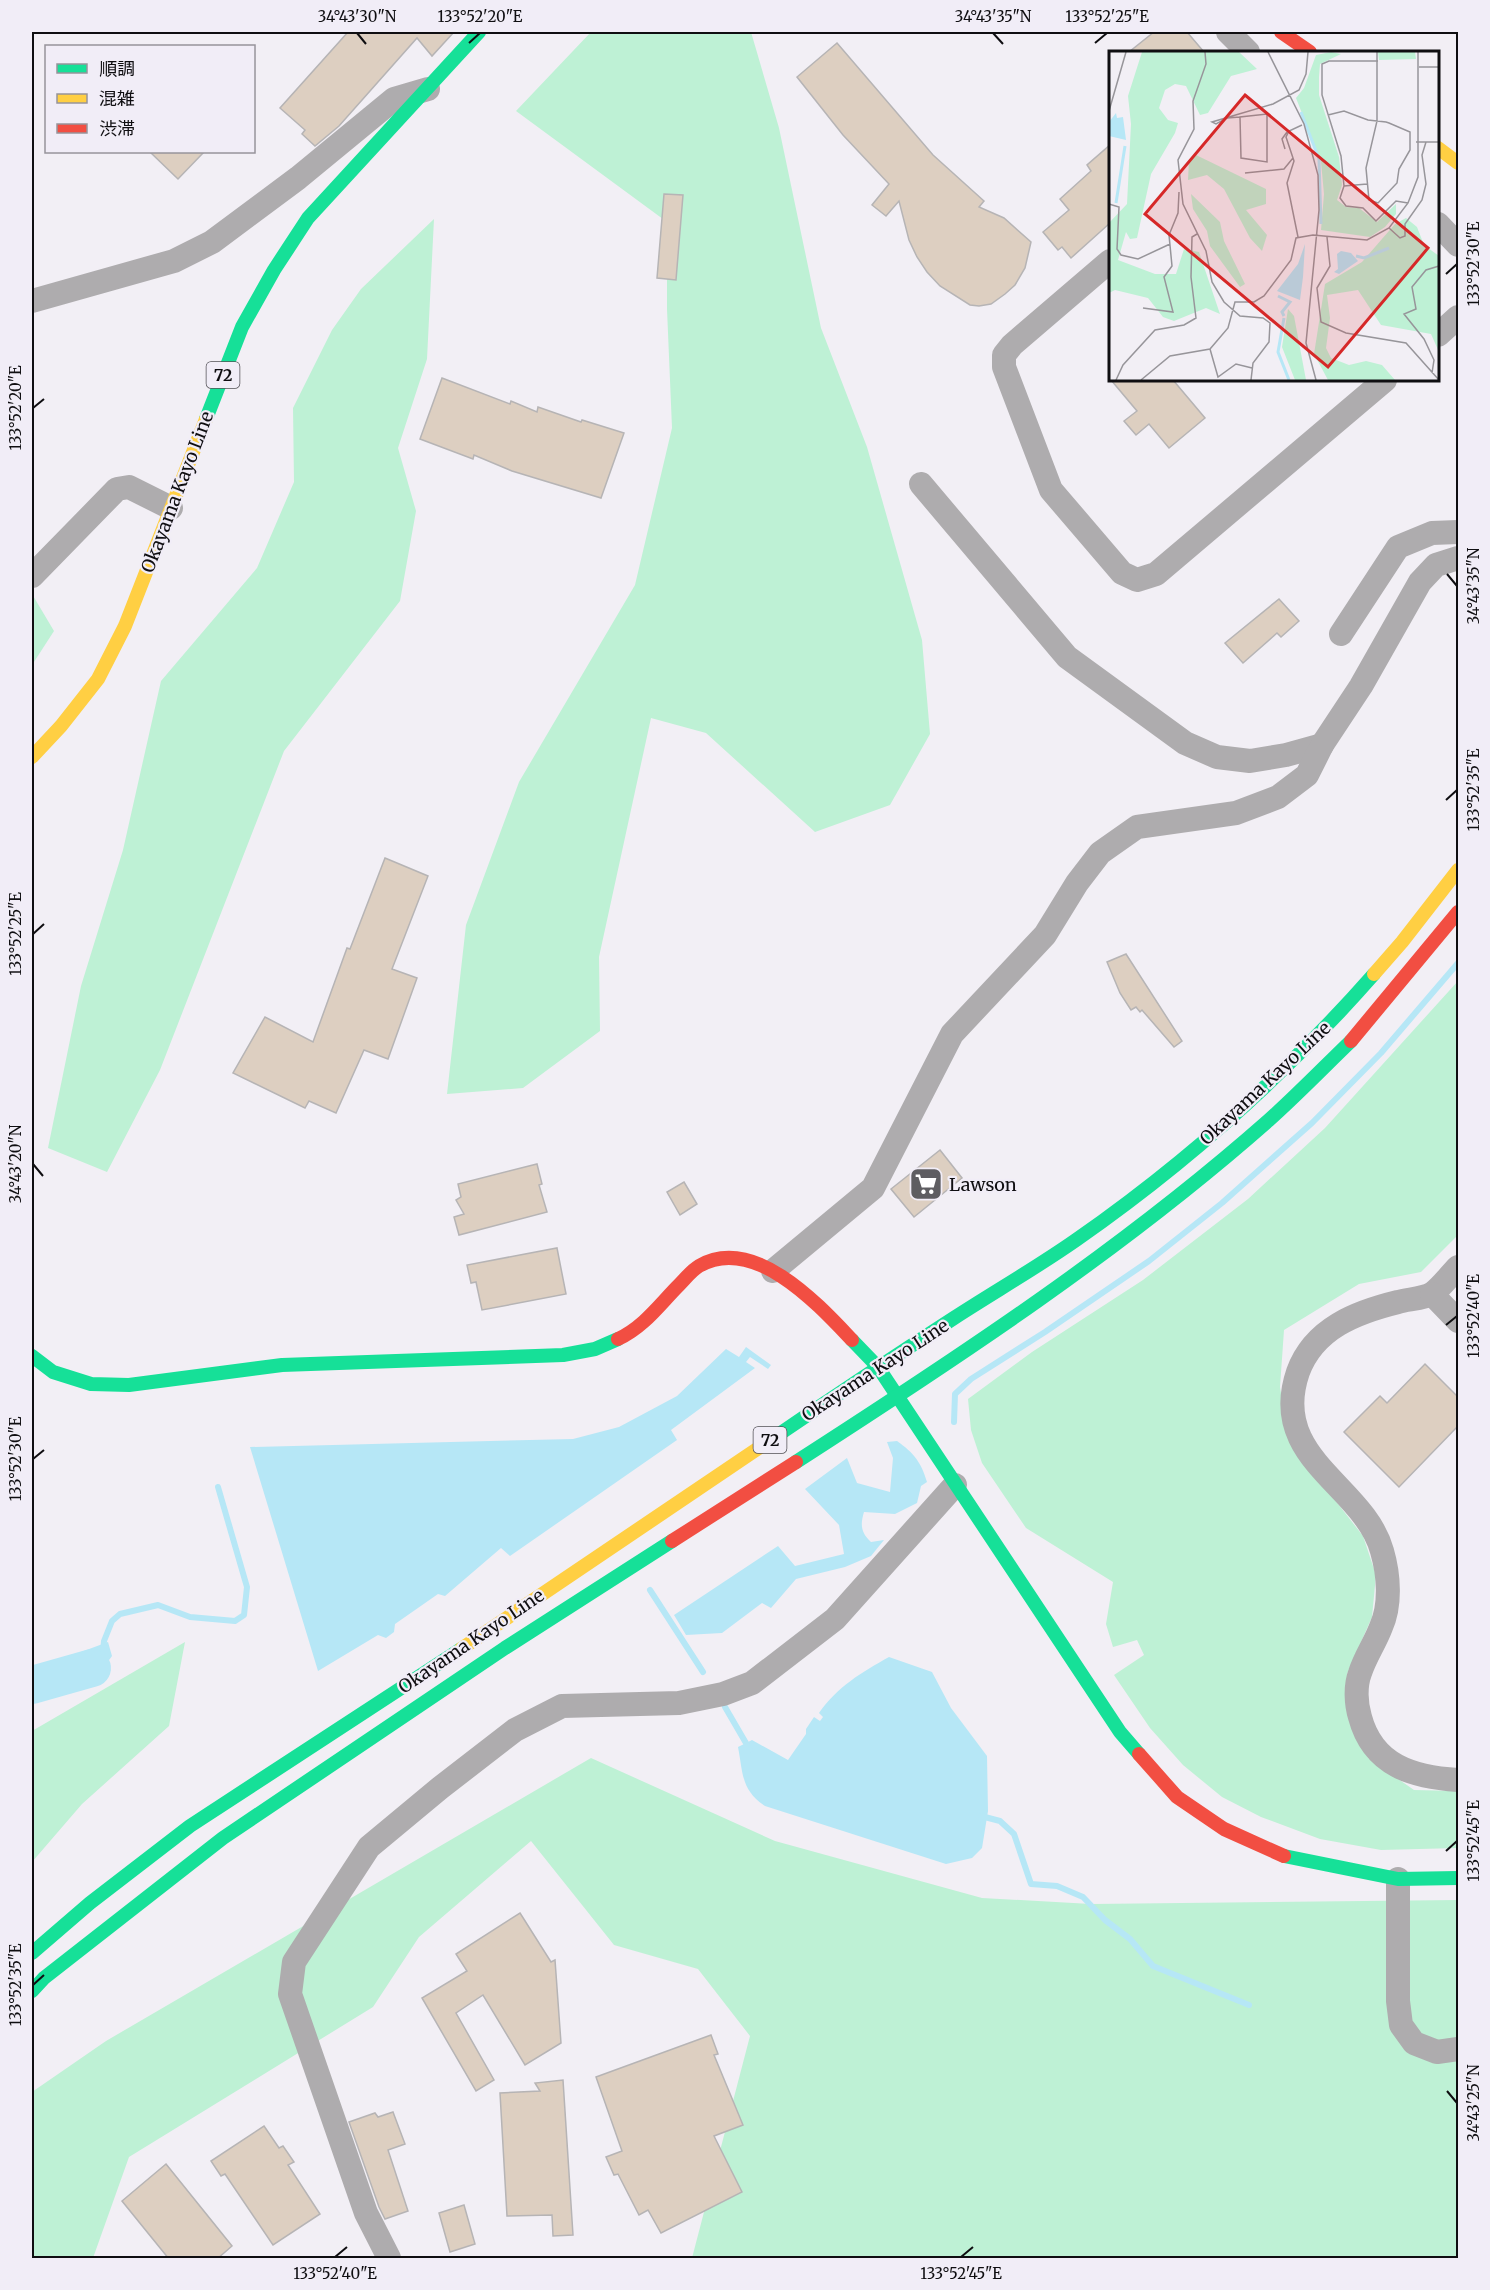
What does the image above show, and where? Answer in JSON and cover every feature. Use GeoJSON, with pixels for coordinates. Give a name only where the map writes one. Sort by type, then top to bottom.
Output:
{"type":"FeatureCollection","features":[{"type":"Feature","properties":{"kind":"main road","name":"Okayama Kayo Line"},"geometry":{"type":"LineString","coordinates":[[32,757],[61,726],[98,678],[125,626],[242,327],[274,270],[308,218],[479,32]]}},
{"type":"Feature","properties":{"kind":"main road"},"geometry":{"type":"LineString","coordinates":[[1281,32],[1309,51]]}},
{"type":"Feature","properties":{"kind":"main road"},"geometry":{"type":"LineString","coordinates":[[1439,149],[1458,163]]}},
{"type":"Feature","properties":{"kind":"main road","name":"Okayama Kayo Line"},"geometry":{"type":"LineString","coordinates":[[32,1953],[90,1903],[190,1826],[503,1621],[878,1367],[1076,1240],[1159,1178],[1247,1105],[1329,1025],[1402,942],[1458,870]]}},
{"type":"Feature","properties":{"kind":"main road","name":"Okayama Kayo Line"},"geometry":{"type":"LineString","coordinates":[[32,1991],[44,1978],[223,1838],[505,1648],[898,1395],[1100,1256],[1188,1188],[1261,1126],[1352,1040],[1458,912]]}},
{"type":"Feature","properties":{"kind":"main road"},"geometry":{"type":"LineString","coordinates":[[32,1356],[53,1372],[91,1384],[129,1385],[282,1365],[563,1355],[596,1349],[627,1335],[656,1312],[699,1266],[723,1257],[752,1260],[773,1271],[819,1305],[878,1367],[1120,1732],[1177,1797],[1224,1829],[1280,1855],[1398,1879],[1458,1878]]}},
{"type":"Feature","properties":{"kind":"street"},"geometry":{"type":"LineString","coordinates":[[1228,32],[1247,51]]}},
{"type":"Feature","properties":{"kind":"street"},"geometry":{"type":"LineString","coordinates":[[32,301],[174,261],[212,242],[298,178],[394,99],[428,89]]}},
{"type":"Feature","properties":{"kind":"street"},"geometry":{"type":"LineString","coordinates":[[1439,226],[1458,245]]}},
{"type":"Feature","properties":{"kind":"street"},"geometry":{"type":"LineString","coordinates":[[1109,262],[1012,345],[1004,355],[1004,367],[1051,490],[1122,573],[1137,580],[1156,574],[1384,381]]}},
{"type":"Feature","properties":{"kind":"street"},"geometry":{"type":"LineString","coordinates":[[1439,333],[1458,317]]}},
{"type":"Feature","properties":{"kind":"street"},"geometry":{"type":"LineString","coordinates":[[921,484],[1067,657],[1185,743],[1217,757],[1250,761],[1286,755],[1322,745]]}},
{"type":"Feature","properties":{"kind":"street"},"geometry":{"type":"LineString","coordinates":[[32,576],[117,489],[129,487],[171,508]]}},
{"type":"Feature","properties":{"kind":"street"},"geometry":{"type":"LineString","coordinates":[[1341,634],[1398,547],[1432,533],[1458,532]]}},
{"type":"Feature","properties":{"kind":"street"},"geometry":{"type":"LineString","coordinates":[[773,1271],[873,1188],[952,1034],[1045,935],[1077,883],[1100,853],[1137,826],[1236,813],[1278,797],[1307,775],[1322,745],[1361,686],[1420,582],[1436,565],[1458,558]]}},
{"type":"Feature","properties":{"kind":"street"},"geometry":{"type":"LineString","coordinates":[[1458,1267],[1432,1294],[1365,1311],[1347,1318],[1332,1328],[1319,1340],[1299,1370],[1294,1389],[1294,1409],[1298,1433],[1307,1452],[1372,1527],[1382,1550],[1387,1574],[1387,1599],[1382,1625],[1359,1674],[1356,1694],[1364,1732],[1386,1760],[1401,1768],[1434,1778],[1458,1780]]}},
{"type":"Feature","properties":{"kind":"street"},"geometry":{"type":"LineString","coordinates":[[1432,1294],[1458,1321]]}},
{"type":"Feature","properties":{"kind":"street"},"geometry":{"type":"LineString","coordinates":[[389,2259],[366,2213],[290,1994],[294,1962],[369,1847],[515,1730],[562,1706],[679,1703],[723,1694],[752,1683],[835,1619],[955,1485]]}},
{"type":"Feature","properties":{"kind":"street"},"geometry":{"type":"LineString","coordinates":[[1398,1879],[1398,2001],[1401,2025],[1414,2043],[1437,2052],[1458,2049]]}},
{"type":"Feature","properties":{"kind":"green space"},"geometry":{"type":"Polygon","coordinates":[[[591,32],[751,32],[779,128],[821,328],[867,447],[922,640],[930,734],[890,805],[815,832],[706,733],[651,718],[599,957],[600,1031],[523,1088],[447,1094],[466,925],[519,782],[635,585],[672,428],[667,309],[667,222],[516,111],[591,32]]]}},
{"type":"Feature","properties":{"kind":"green space"},"geometry":{"type":"Polygon","coordinates":[[[434,219],[427,359],[398,448],[416,511],[400,601],[284,751],[160,1070],[107,1172],[48,1148],[81,986],[123,850],[161,681],[257,568],[294,482],[293,408],[332,330],[361,289],[434,219]]]}},
{"type":"Feature","properties":{"kind":"green space"},"geometry":{"type":"Polygon","coordinates":[[[32,594],[54,631],[32,665],[32,594]]]}},
{"type":"Feature","properties":{"kind":"green space"},"geometry":{"type":"Polygon","coordinates":[[[1458,981],[1458,1235],[1421,1272],[1359,1284],[1284,1330],[1280,1387],[1289,1441],[1363,1536],[1376,1575],[1372,1617],[1347,1674],[1368,1758],[1414,1790],[1458,1791],[1458,1848],[1381,1850],[1320,1839],[1261,1817],[1222,1797],[1183,1765],[1150,1728],[1114,1675],[1144,1655],[1137,1640],[1113,1647],[1106,1624],[1113,1582],[1026,1528],[982,1463],[971,1430],[968,1399],[1032,1352],[1143,1280],[1248,1199],[1325,1128],[1458,981]]]}},
{"type":"Feature","properties":{"kind":"green space"},"geometry":{"type":"Polygon","coordinates":[[[185,1642],[169,1726],[82,1804],[32,1862],[32,1731],[185,1642]]]}},
{"type":"Feature","properties":{"kind":"green space"},"geometry":{"type":"Polygon","coordinates":[[[591,1758],[775,1841],[982,1898],[1091,1904],[1458,1900],[1458,2258],[692,2258],[750,2036],[698,1969],[614,1945],[531,1841],[419,1937],[373,2007],[129,2157],[93,2258],[32,2258],[32,2092],[106,2041],[591,1758]]]}},
{"type":"Feature","properties":{"kind":"water"},"geometry":{"type":"Polygon","coordinates":[[[746,1347],[771,1365],[768,1369],[750,1357],[746,1362],[755,1368],[671,1430],[677,1440],[510,1556],[501,1548],[445,1596],[438,1594],[395,1624],[394,1632],[386,1638],[378,1635],[318,1671],[250,1447],[573,1439],[619,1427],[677,1396],[726,1349],[739,1357],[746,1347]]]}},
{"type":"Feature","properties":{"kind":"water"},"geometry":{"type":"Polygon","coordinates":[[[897,1441],[916,1458],[927,1482],[921,1486],[917,1503],[895,1514],[864,1512],[862,1525],[865,1535],[871,1542],[884,1540],[871,1556],[845,1567],[796,1579],[771,1608],[762,1603],[722,1633],[686,1635],[674,1615],[778,1546],[795,1566],[844,1554],[839,1525],[805,1489],[847,1458],[857,1483],[890,1492],[893,1458],[887,1442],[897,1441]]]}},
{"type":"Feature","properties":{"kind":"water"},"geometry":{"type":"Polygon","coordinates":[[[108,1642],[112,1656],[90,1686],[81,1652],[108,1642]]]}},
{"type":"Feature","properties":{"kind":"water"},"geometry":{"type":"Polygon","coordinates":[[[889,1657],[932,1672],[951,1708],[987,1756],[988,1811],[982,1848],[972,1858],[946,1864],[765,1806],[751,1794],[744,1780],[738,1747],[752,1740],[788,1760],[806,1734],[806,1729],[814,1717],[820,1721],[823,1717],[819,1713],[834,1695],[860,1674],[889,1657]]]}},
{"type":"Feature","properties":{"kind":"building"},"geometry":{"type":"Polygon","coordinates":[[[348,32],[454,32],[432,56],[417,38],[339,126],[315,146],[302,134],[305,130],[280,108],[348,32]]]}},
{"type":"Feature","properties":{"kind":"building"},"geometry":{"type":"Polygon","coordinates":[[[1154,32],[1187,32],[1203,51],[1130,51],[1154,32]]]}},
{"type":"Feature","properties":{"kind":"building"},"geometry":{"type":"Polygon","coordinates":[[[837,43],[933,155],[984,201],[979,207],[1004,218],[1031,242],[1025,268],[1015,285],[991,304],[970,305],[940,286],[927,272],[909,240],[899,201],[886,216],[872,205],[889,184],[843,135],[797,77],[837,43]]]}},
{"type":"Feature","properties":{"kind":"building"},"geometry":{"type":"Polygon","coordinates":[[[1109,146],[1109,224],[1071,258],[1062,247],[1058,250],[1043,232],[1069,210],[1060,199],[1091,171],[1087,165],[1109,146]]]}},
{"type":"Feature","properties":{"kind":"building"},"geometry":{"type":"Polygon","coordinates":[[[151,153],[203,153],[178,179],[151,153]]]}},
{"type":"Feature","properties":{"kind":"building"},"geometry":{"type":"Polygon","coordinates":[[[664,194],[683,195],[676,280],[657,278],[664,194]]]}},
{"type":"Feature","properties":{"kind":"building"},"geometry":{"type":"Polygon","coordinates":[[[442,378],[510,404],[511,401],[537,412],[538,407],[581,422],[582,420],[624,433],[601,498],[512,471],[474,455],[473,459],[420,439],[442,378]]]}},
{"type":"Feature","properties":{"kind":"building"},"geometry":{"type":"Polygon","coordinates":[[[1112,381],[1174,381],[1205,418],[1169,448],[1149,424],[1136,435],[1124,421],[1137,411],[1112,381]]]}},
{"type":"Feature","properties":{"kind":"building"},"geometry":{"type":"Polygon","coordinates":[[[1279,599],[1299,621],[1281,637],[1277,633],[1243,663],[1225,643],[1279,599]]]}},
{"type":"Feature","properties":{"kind":"building"},"geometry":{"type":"Polygon","coordinates":[[[385,858],[428,876],[392,969],[417,978],[388,1059],[364,1050],[336,1113],[309,1101],[305,1108],[233,1073],[265,1017],[313,1042],[347,948],[350,949],[385,858]]]}},
{"type":"Feature","properties":{"kind":"building"},"geometry":{"type":"Polygon","coordinates":[[[1126,954],[1182,1041],[1174,1047],[1142,1010],[1140,1012],[1136,1007],[1131,1010],[1120,993],[1107,962],[1126,954]]]}},
{"type":"Feature","properties":{"kind":"building"},"geometry":{"type":"Polygon","coordinates":[[[940,1150],[962,1178],[914,1217],[891,1189],[940,1150]]]}},
{"type":"Feature","properties":{"kind":"building"},"geometry":{"type":"Polygon","coordinates":[[[537,1164],[542,1184],[539,1185],[547,1212],[459,1235],[454,1217],[464,1214],[456,1200],[461,1197],[458,1184],[537,1164]]]}},
{"type":"Feature","properties":{"kind":"building"},"geometry":{"type":"Polygon","coordinates":[[[684,1182],[697,1204],[680,1215],[667,1192],[684,1182]]]}},
{"type":"Feature","properties":{"kind":"building"},"geometry":{"type":"Polygon","coordinates":[[[557,1248],[566,1294],[482,1310],[476,1282],[471,1283],[467,1265],[557,1248]]]}},
{"type":"Feature","properties":{"kind":"building"},"geometry":{"type":"Polygon","coordinates":[[[1425,1364],[1458,1397],[1458,1426],[1399,1487],[1344,1432],[1380,1396],[1387,1403],[1425,1364]]]}},
{"type":"Feature","properties":{"kind":"building"},"geometry":{"type":"Polygon","coordinates":[[[520,1913],[551,1962],[555,1960],[561,2043],[525,2065],[483,1995],[456,2013],[494,2080],[476,2091],[422,1998],[467,1971],[456,1954],[520,1913]]]}},
{"type":"Feature","properties":{"kind":"building"},"geometry":{"type":"Polygon","coordinates":[[[711,2035],[718,2054],[714,2055],[743,2125],[714,2136],[742,2192],[661,2233],[648,2210],[639,2215],[618,2174],[614,2175],[606,2157],[622,2151],[596,2077],[711,2035]]]}},
{"type":"Feature","properties":{"kind":"building"},"geometry":{"type":"Polygon","coordinates":[[[563,2080],[573,2235],[553,2236],[552,2215],[507,2216],[500,2093],[540,2091],[535,2083],[563,2080]]]}},
{"type":"Feature","properties":{"kind":"building"},"geometry":{"type":"Polygon","coordinates":[[[393,2112],[405,2144],[388,2150],[408,2211],[385,2219],[349,2122],[375,2113],[378,2117],[393,2112]]]}},
{"type":"Feature","properties":{"kind":"building"},"geometry":{"type":"Polygon","coordinates":[[[264,2126],[279,2148],[283,2146],[294,2162],[288,2165],[320,2214],[273,2245],[225,2174],[221,2176],[211,2161],[264,2126]]]}},
{"type":"Feature","properties":{"kind":"building"},"geometry":{"type":"Polygon","coordinates":[[[166,2164],[232,2246],[217,2259],[169,2259],[122,2201],[166,2164]]]}},
{"type":"Feature","properties":{"kind":"building"},"geometry":{"type":"Polygon","coordinates":[[[464,2205],[475,2244],[450,2252],[439,2213],[464,2205]]]}},
{"type":"Feature","properties":{"kind":"waterway"},"geometry":{"type":"LineString","coordinates":[[954,1422],[955,1394],[971,1379],[1149,1261],[1222,1203],[1312,1123],[1381,1053],[1458,963]]}},
{"type":"Feature","properties":{"kind":"waterway"},"geometry":{"type":"LineString","coordinates":[[103,1652],[104,1641],[112,1621],[120,1614],[158,1605],[190,1617],[235,1621],[244,1615],[247,1587],[218,1487]]}},
{"type":"Feature","properties":{"kind":"waterway"},"geometry":{"type":"LineString","coordinates":[[650,1590],[703,1672]]}},
{"type":"Feature","properties":{"kind":"waterway"},"geometry":{"type":"LineString","coordinates":[[32,1685],[92,1668]]}},
{"type":"Feature","properties":{"kind":"waterway"},"geometry":{"type":"LineString","coordinates":[[725,1707],[750,1750]]}},
{"type":"Feature","properties":{"kind":"waterway"},"geometry":{"type":"LineString","coordinates":[[981,1816],[1000,1821],[1014,1834],[1031,1884],[1057,1886],[1083,1897],[1105,1920],[1130,1939],[1153,1966],[1249,2005]]}},
{"type":"Feature","properties":{"kind":"traffic: fast"},"geometry":{"type":"LineString","coordinates":[[206,419],[242,327],[274,270],[308,218],[479,32]]}},
{"type":"Feature","properties":{"kind":"traffic: fast"},"geometry":{"type":"LineString","coordinates":[[772,1439],[969,1308],[1061,1250],[1116,1211],[1233,1116],[1306,1047],[1374,974]]}},
{"type":"Feature","properties":{"kind":"traffic: fast"},"geometry":{"type":"LineString","coordinates":[[796,1462],[979,1342],[1098,1257],[1156,1213],[1269,1120],[1351,1041]]}},
{"type":"Feature","properties":{"kind":"traffic: fast"},"geometry":{"type":"LineString","coordinates":[[32,1356],[53,1372],[91,1384],[129,1385],[282,1365],[563,1355],[595,1349],[618,1339]]}},
{"type":"Feature","properties":{"kind":"traffic: fast"},"geometry":{"type":"LineString","coordinates":[[852,1340],[878,1367],[1120,1732],[1139,1754]]}},
{"type":"Feature","properties":{"kind":"traffic: fast"},"geometry":{"type":"LineString","coordinates":[[32,1991],[44,1978],[223,1838],[505,1648],[672,1541]]}},
{"type":"Feature","properties":{"kind":"traffic: fast"},"geometry":{"type":"LineString","coordinates":[[32,1953],[90,1903],[190,1826],[461,1649]]}},
{"type":"Feature","properties":{"kind":"traffic: fast"},"geometry":{"type":"LineString","coordinates":[[1284,1856],[1398,1879],[1458,1878]]}},
{"type":"Feature","properties":{"kind":"traffic: slow"},"geometry":{"type":"LineString","coordinates":[[1439,149],[1458,163]]}},
{"type":"Feature","properties":{"kind":"traffic: slow"},"geometry":{"type":"LineString","coordinates":[[32,757],[61,726],[98,679],[125,626],[206,419]]}},
{"type":"Feature","properties":{"kind":"traffic: slow"},"geometry":{"type":"LineString","coordinates":[[1374,974],[1458,870]]}},
{"type":"Feature","properties":{"kind":"traffic: slow"},"geometry":{"type":"LineString","coordinates":[[461,1649],[772,1439]]}},
{"type":"Feature","properties":{"kind":"traffic: jam"},"geometry":{"type":"LineString","coordinates":[[1281,32],[1309,51]]}},
{"type":"Feature","properties":{"kind":"traffic: jam"},"geometry":{"type":"LineString","coordinates":[[1351,1041],[1458,912]]}},
{"type":"Feature","properties":{"kind":"traffic: jam"},"geometry":{"type":"LineString","coordinates":[[618,1339],[644,1322],[699,1266],[720,1259],[741,1259],[763,1266],[803,1292],[852,1340]]}},
{"type":"Feature","properties":{"kind":"traffic: jam"},"geometry":{"type":"LineString","coordinates":[[672,1541],[796,1462]]}},
{"type":"Feature","properties":{"kind":"traffic: jam"},"geometry":{"type":"LineString","coordinates":[[1139,1754],[1177,1797],[1224,1829],[1284,1856]]}},
{"type":"Feature","properties":{"kind":"place","name":"Lawson"},"geometry":{"type":"Point","coordinates":[926,1184]}}]}
